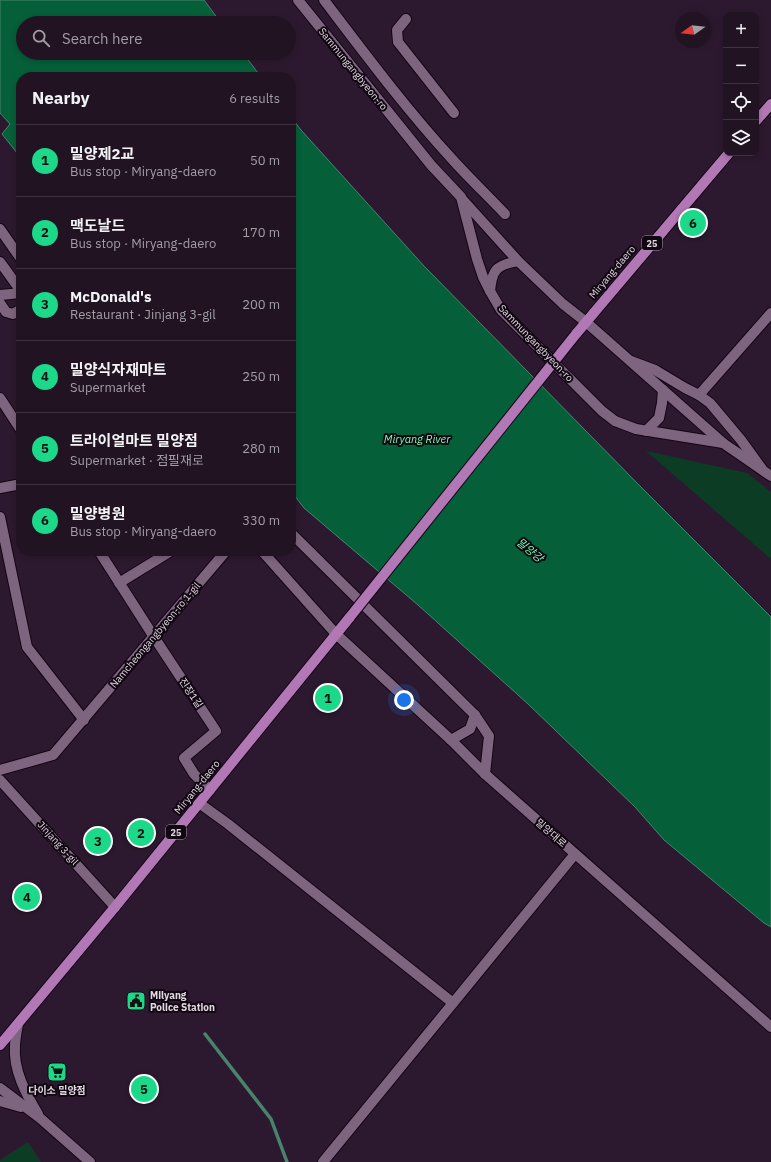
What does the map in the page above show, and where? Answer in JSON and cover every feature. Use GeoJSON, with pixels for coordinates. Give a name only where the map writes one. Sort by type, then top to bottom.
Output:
{"type":"FeatureCollection","features":[{"type":"Feature","properties":{"kind":"main road"},"geometry":{"type":"LineString","coordinates":[[757,120],[771,104]]}},
{"type":"Feature","properties":{"kind":"main road","name":"Miryang-daero"},"geometry":{"type":"LineString","coordinates":[[0,1045],[115,908],[350,618],[576,334],[726,156]]}},
{"type":"Feature","properties":{"kind":"street","name":"Sammungangbyeon-ro"},"geometry":{"type":"LineString","coordinates":[[298,0],[431,165],[461,198],[476,259],[483,277],[501,310],[602,411],[615,421],[646,431],[723,443],[767,474]]}},
{"type":"Feature","properties":{"kind":"street"},"geometry":{"type":"LineString","coordinates":[[324,0],[413,115],[452,159],[505,214]]}},
{"type":"Feature","properties":{"kind":"street"},"geometry":{"type":"LineString","coordinates":[[406,19],[397,30],[398,42],[454,113]]}},
{"type":"Feature","properties":{"kind":"street"},"geometry":{"type":"LineString","coordinates":[[461,198],[518,261],[563,304],[586,322],[723,443]]}},
{"type":"Feature","properties":{"kind":"street"},"geometry":{"type":"LineString","coordinates":[[0,229],[16,252]]}},
{"type":"Feature","properties":{"kind":"street"},"geometry":{"type":"LineString","coordinates":[[490,291],[491,278],[499,267],[510,262],[518,261]]}},
{"type":"Feature","properties":{"kind":"street"},"geometry":{"type":"LineString","coordinates":[[0,262],[16,285]]}},
{"type":"Feature","properties":{"kind":"street"},"geometry":{"type":"LineString","coordinates":[[0,295],[16,293]]}},
{"type":"Feature","properties":{"kind":"street"},"geometry":{"type":"LineString","coordinates":[[0,303],[6,312],[13,314],[16,312]]}},
{"type":"Feature","properties":{"kind":"street"},"geometry":{"type":"LineString","coordinates":[[699,395],[771,313]]}},
{"type":"Feature","properties":{"kind":"street"},"geometry":{"type":"LineString","coordinates":[[629,360],[655,370],[699,395],[710,403],[767,474]]}},
{"type":"Feature","properties":{"kind":"street"},"geometry":{"type":"LineString","coordinates":[[646,431],[658,418],[662,403],[663,390]]}},
{"type":"Feature","properties":{"kind":"street"},"geometry":{"type":"LineString","coordinates":[[0,398],[16,422]]}},
{"type":"Feature","properties":{"kind":"street"},"geometry":{"type":"LineString","coordinates":[[0,488],[16,485]]}},
{"type":"Feature","properties":{"kind":"street"},"geometry":{"type":"LineString","coordinates":[[0,518],[27,647],[84,720]]}},
{"type":"Feature","properties":{"kind":"street"},"geometry":{"type":"LineString","coordinates":[[296,537],[475,715],[489,736],[485,774]]}},
{"type":"Feature","properties":{"kind":"street","name":"진장1길"},"geometry":{"type":"LineString","coordinates":[[102,556],[216,731],[184,758],[194,774],[210,790]]}},
{"type":"Feature","properties":{"kind":"street"},"geometry":{"type":"LineString","coordinates":[[119,583],[163,556]]}},
{"type":"Feature","properties":{"kind":"street","name":"Namcheongangbyeon-ro 1-gil"},"geometry":{"type":"LineString","coordinates":[[0,770],[53,755],[222,556]]}},
{"type":"Feature","properties":{"kind":"street","name":"밀양대로"},"geometry":{"type":"LineString","coordinates":[[266,556],[336,634],[451,740],[485,774],[771,1027]]}},
{"type":"Feature","properties":{"kind":"street"},"geometry":{"type":"LineString","coordinates":[[451,740],[470,729],[475,715]]}},
{"type":"Feature","properties":{"kind":"street","name":"Jinjang 3-gil"},"geometry":{"type":"LineString","coordinates":[[0,780],[115,908]]}},
{"type":"Feature","properties":{"kind":"street"},"geometry":{"type":"LineString","coordinates":[[199,803],[234,829],[453,1003]]}},
{"type":"Feature","properties":{"kind":"street"},"geometry":{"type":"LineString","coordinates":[[323,1162],[575,854]]}},
{"type":"Feature","properties":{"kind":"street"},"geometry":{"type":"LineString","coordinates":[[18,1024],[14,1047],[16,1063],[19,1075],[28,1096],[40,1118]]}},
{"type":"Feature","properties":{"kind":"street"},"geometry":{"type":"LineString","coordinates":[[0,1088],[40,1118],[90,1162]]}},
{"type":"Feature","properties":{"kind":"street"},"geometry":{"type":"LineString","coordinates":[[0,1102],[27,1108]]}},
{"type":"Feature","properties":{"kind":"shaded area"},"geometry":{"type":"Polygon","coordinates":[[[646,451],[747,473],[771,492],[771,559],[646,451]]]}},
{"type":"Feature","properties":{"kind":"shaded area"},"geometry":{"type":"Polygon","coordinates":[[[28,1142],[41,1162],[0,1162],[0,1160],[28,1142]]]}},
{"type":"Feature","properties":{"kind":"water"},"geometry":{"type":"Polygon","coordinates":[[[0,0],[204,0],[216,16],[16,16],[16,60],[248,60],[257,72],[16,72],[16,152],[2,134],[10,124],[0,113],[0,0]]]}},
{"type":"Feature","properties":{"kind":"water","name":"Miryang River"},"geometry":{"type":"Polygon","coordinates":[[[296,124],[424,266],[771,617],[771,927],[764,923],[664,840],[635,807],[528,704],[418,605],[304,508],[296,498],[296,124]]]}},
{"type":"Feature","properties":{"kind":"waterway"},"geometry":{"type":"LineString","coordinates":[[205,1034],[271,1119],[287,1162]]}},
{"type":"Feature","properties":{"kind":"place","name":"밀양병원"},"geometry":{"type":"Point","coordinates":[693,223]}},
{"type":"Feature","properties":{"kind":"place","name":"밀양제2교"},"geometry":{"type":"Point","coordinates":[328,698]}},
{"type":"Feature","properties":{"kind":"place","name":"맥도날드"},"geometry":{"type":"Point","coordinates":[141,833]}},
{"type":"Feature","properties":{"kind":"place","name":"McDonald's"},"geometry":{"type":"Point","coordinates":[98,841]}},
{"type":"Feature","properties":{"kind":"place","name":"밀양식자재마트"},"geometry":{"type":"Point","coordinates":[27,897]}},
{"type":"Feature","properties":{"kind":"place","name":"Milyang Police Station"},"geometry":{"type":"Point","coordinates":[136,1001]}},
{"type":"Feature","properties":{"kind":"place","name":"다이소 밀양점"},"geometry":{"type":"Point","coordinates":[57,1072]}},
{"type":"Feature","properties":{"kind":"place","name":"트라이얼마트 밀양점"},"geometry":{"type":"Point","coordinates":[144,1089]}},
{"type":"Feature","properties":{"kind":"water label","name":"밀양강"},"geometry":{"type":"Point","coordinates":[530,550]}}]}
